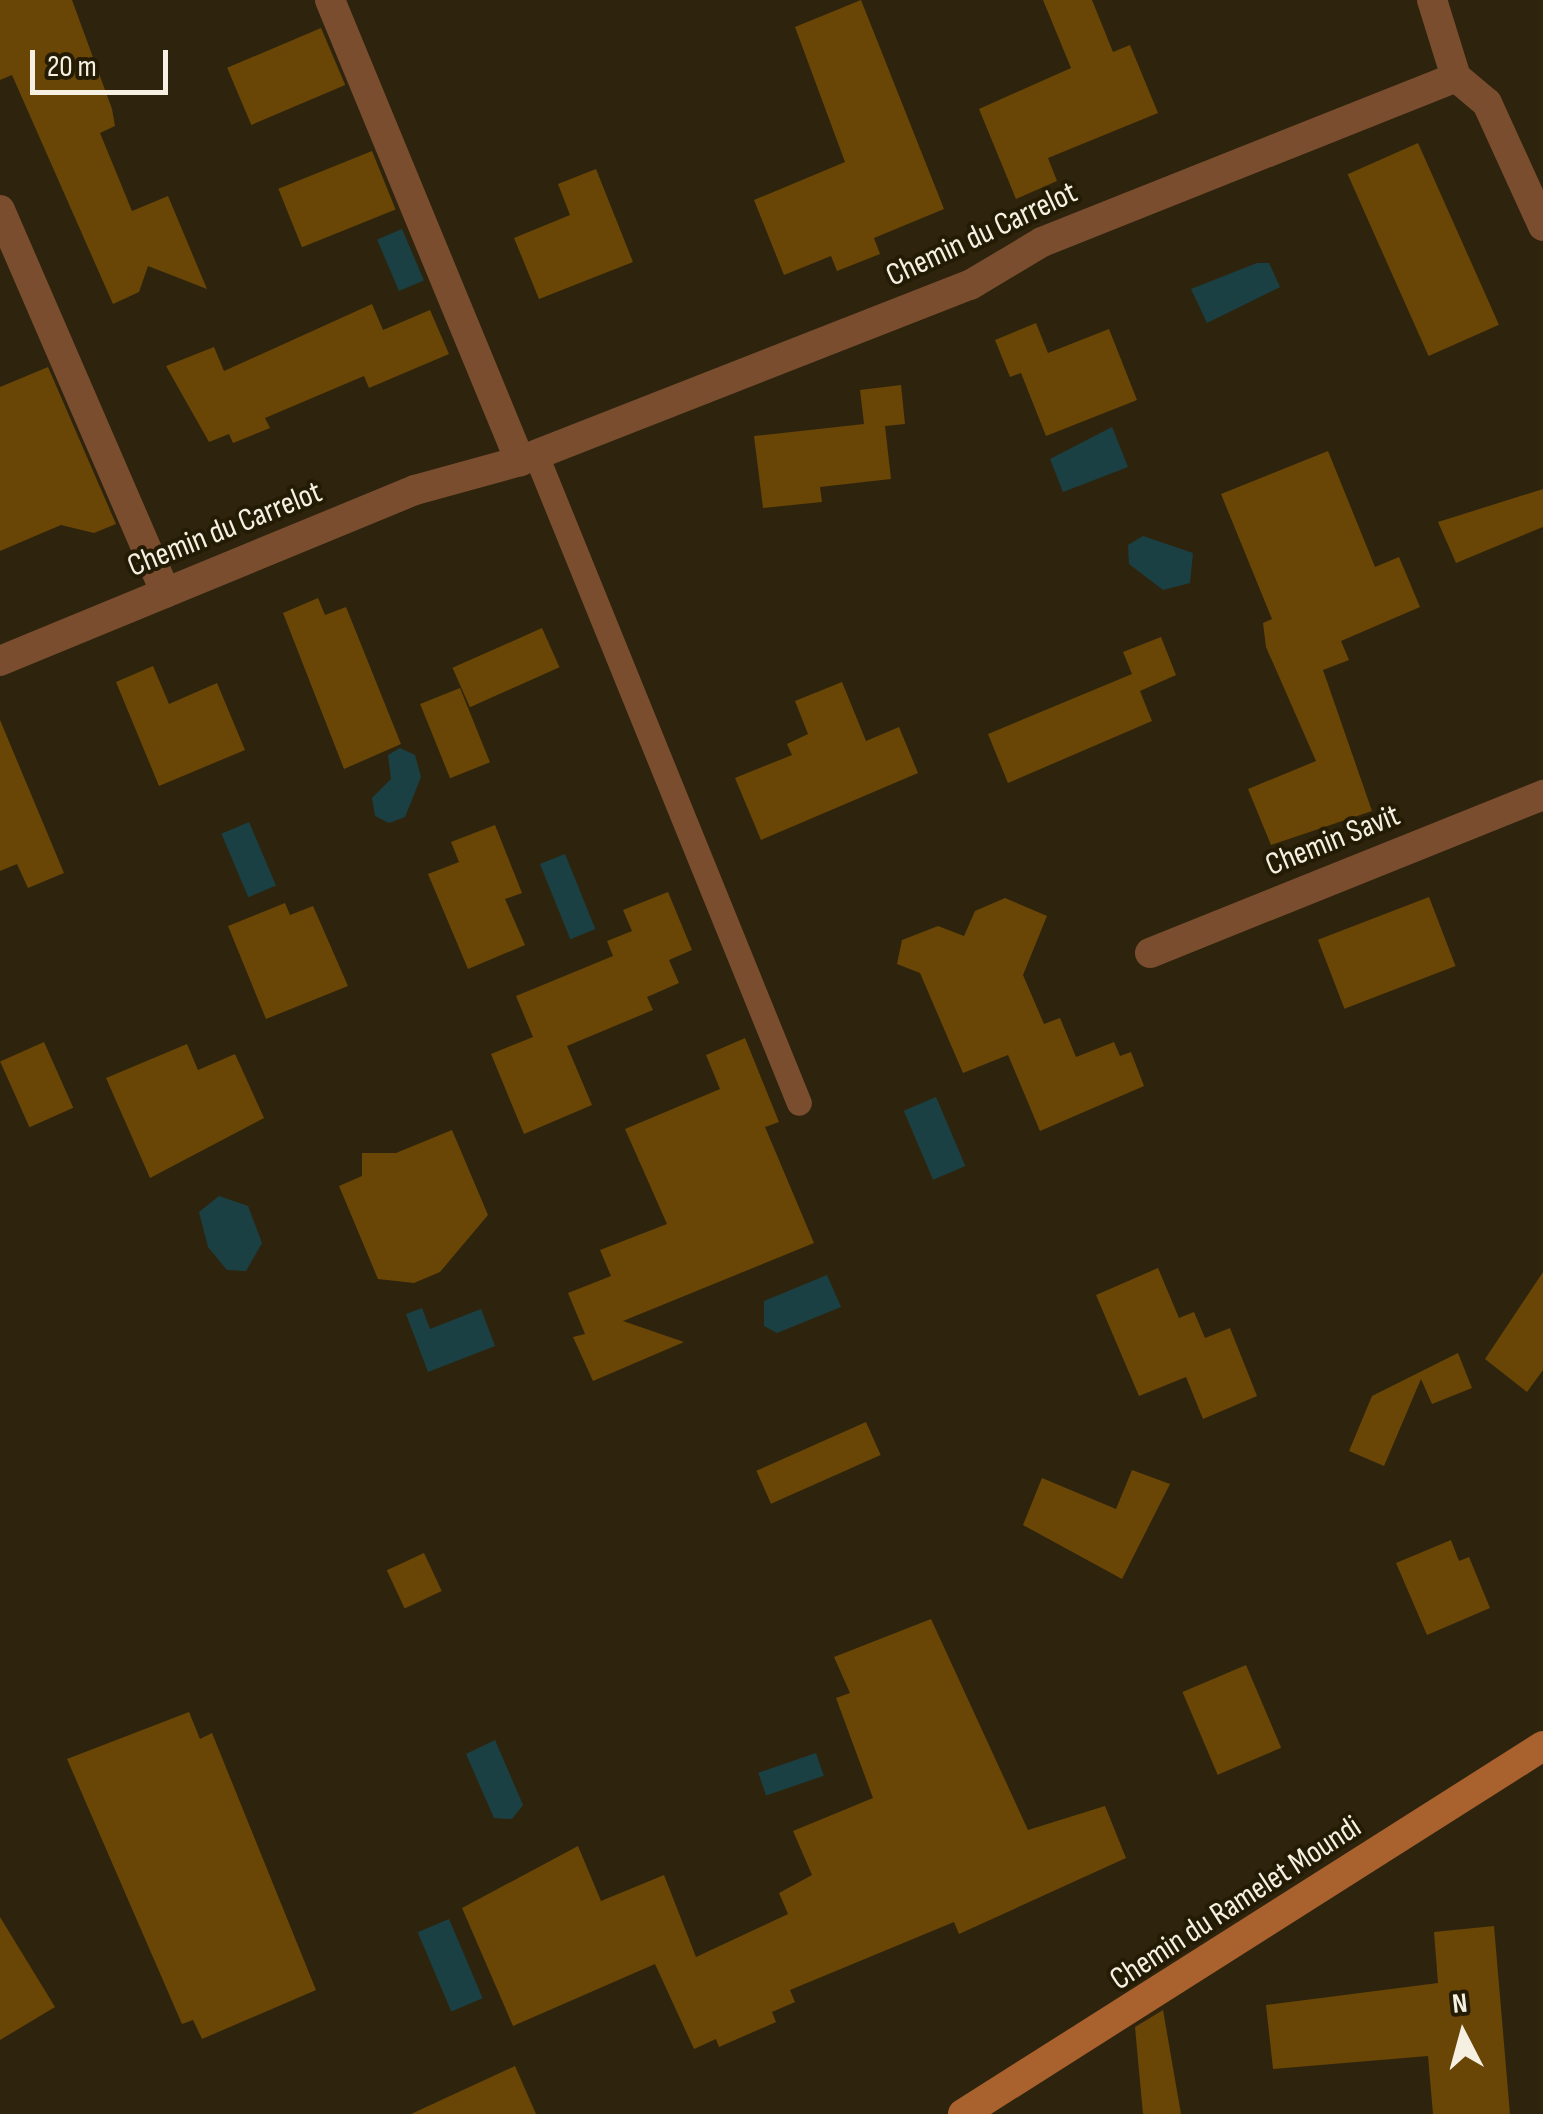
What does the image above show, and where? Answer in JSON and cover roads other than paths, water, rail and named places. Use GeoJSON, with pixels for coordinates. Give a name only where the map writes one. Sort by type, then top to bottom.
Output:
{"type":"FeatureCollection","features":[{"type":"Feature","properties":{"kind":"main road","name":"Chemin du Ramelet Moundi"},"geometry":{"type":"LineString","coordinates":[[963,2114],[1543,1746]]}},
{"type":"Feature","properties":{"kind":"street"},"geometry":{"type":"LineString","coordinates":[[330,0],[528,458]]}},
{"type":"Feature","properties":{"kind":"street"},"geometry":{"type":"LineString","coordinates":[[1432,0],[1456,76],[1487,103],[1543,226]]}},
{"type":"Feature","properties":{"kind":"street","name":"Chemin du Carrelot"},"geometry":{"type":"LineString","coordinates":[[0,661],[415,490],[528,458],[970,285],[1042,242],[1456,76]]}},
{"type":"Feature","properties":{"kind":"street"},"geometry":{"type":"LineString","coordinates":[[0,210],[166,593]]}},
{"type":"Feature","properties":{"kind":"street","name":"Chemin Savit"},"geometry":{"type":"LineString","coordinates":[[1150,952],[1543,794]]}},
{"type":"Feature","properties":{"kind":"lane"},"geometry":{"type":"LineString","coordinates":[[528,458],[799,1102]]}},
{"type":"Feature","properties":{"kind":"water"},"geometry":{"type":"Polygon","coordinates":[[[402,229],[424,281],[399,291],[377,240],[402,229]]]}},
{"type":"Feature","properties":{"kind":"water"},"geometry":{"type":"Polygon","coordinates":[[[1257,263],[1269,263],[1280,287],[1207,323],[1191,289],[1257,263]]]}},
{"type":"Feature","properties":{"kind":"water"},"geometry":{"type":"Polygon","coordinates":[[[1112,427],[1128,467],[1063,492],[1050,459],[1112,427]]]}},
{"type":"Feature","properties":{"kind":"water"},"geometry":{"type":"Polygon","coordinates":[[[1143,536],[1193,553],[1190,583],[1163,590],[1129,564],[1128,545],[1143,536]]]}},
{"type":"Feature","properties":{"kind":"water"},"geometry":{"type":"Polygon","coordinates":[[[400,748],[415,755],[421,777],[405,817],[389,823],[375,816],[372,798],[391,779],[388,755],[400,748]]]}},
{"type":"Feature","properties":{"kind":"water"},"geometry":{"type":"Polygon","coordinates":[[[249,822],[276,886],[248,897],[221,834],[249,822]]]}},
{"type":"Feature","properties":{"kind":"water"},"geometry":{"type":"Polygon","coordinates":[[[565,854],[595,929],[570,939],[540,864],[565,854]]]}},
{"type":"Feature","properties":{"kind":"water"},"geometry":{"type":"Polygon","coordinates":[[[936,1097],[965,1166],[933,1180],[904,1111],[936,1097]]]}},
{"type":"Feature","properties":{"kind":"water"},"geometry":{"type":"Polygon","coordinates":[[[219,1196],[248,1206],[262,1243],[246,1271],[227,1270],[208,1247],[199,1212],[219,1196]]]}},
{"type":"Feature","properties":{"kind":"water"},"geometry":{"type":"Polygon","coordinates":[[[827,1275],[841,1307],[777,1333],[764,1326],[764,1301],[827,1275]]]}},
{"type":"Feature","properties":{"kind":"water"},"geometry":{"type":"Polygon","coordinates":[[[422,1308],[430,1329],[481,1309],[495,1346],[428,1372],[406,1314],[422,1308]]]}},
{"type":"Feature","properties":{"kind":"water"},"geometry":{"type":"Polygon","coordinates":[[[495,1740],[523,1805],[512,1819],[494,1818],[466,1754],[495,1740]]]}},
{"type":"Feature","properties":{"kind":"water"},"geometry":{"type":"Polygon","coordinates":[[[816,1753],[824,1776],[766,1796],[758,1773],[816,1753]]]}},
{"type":"Feature","properties":{"kind":"water"},"geometry":{"type":"Polygon","coordinates":[[[449,1919],[483,1998],[451,2011],[418,1932],[449,1919]]]}}]}
